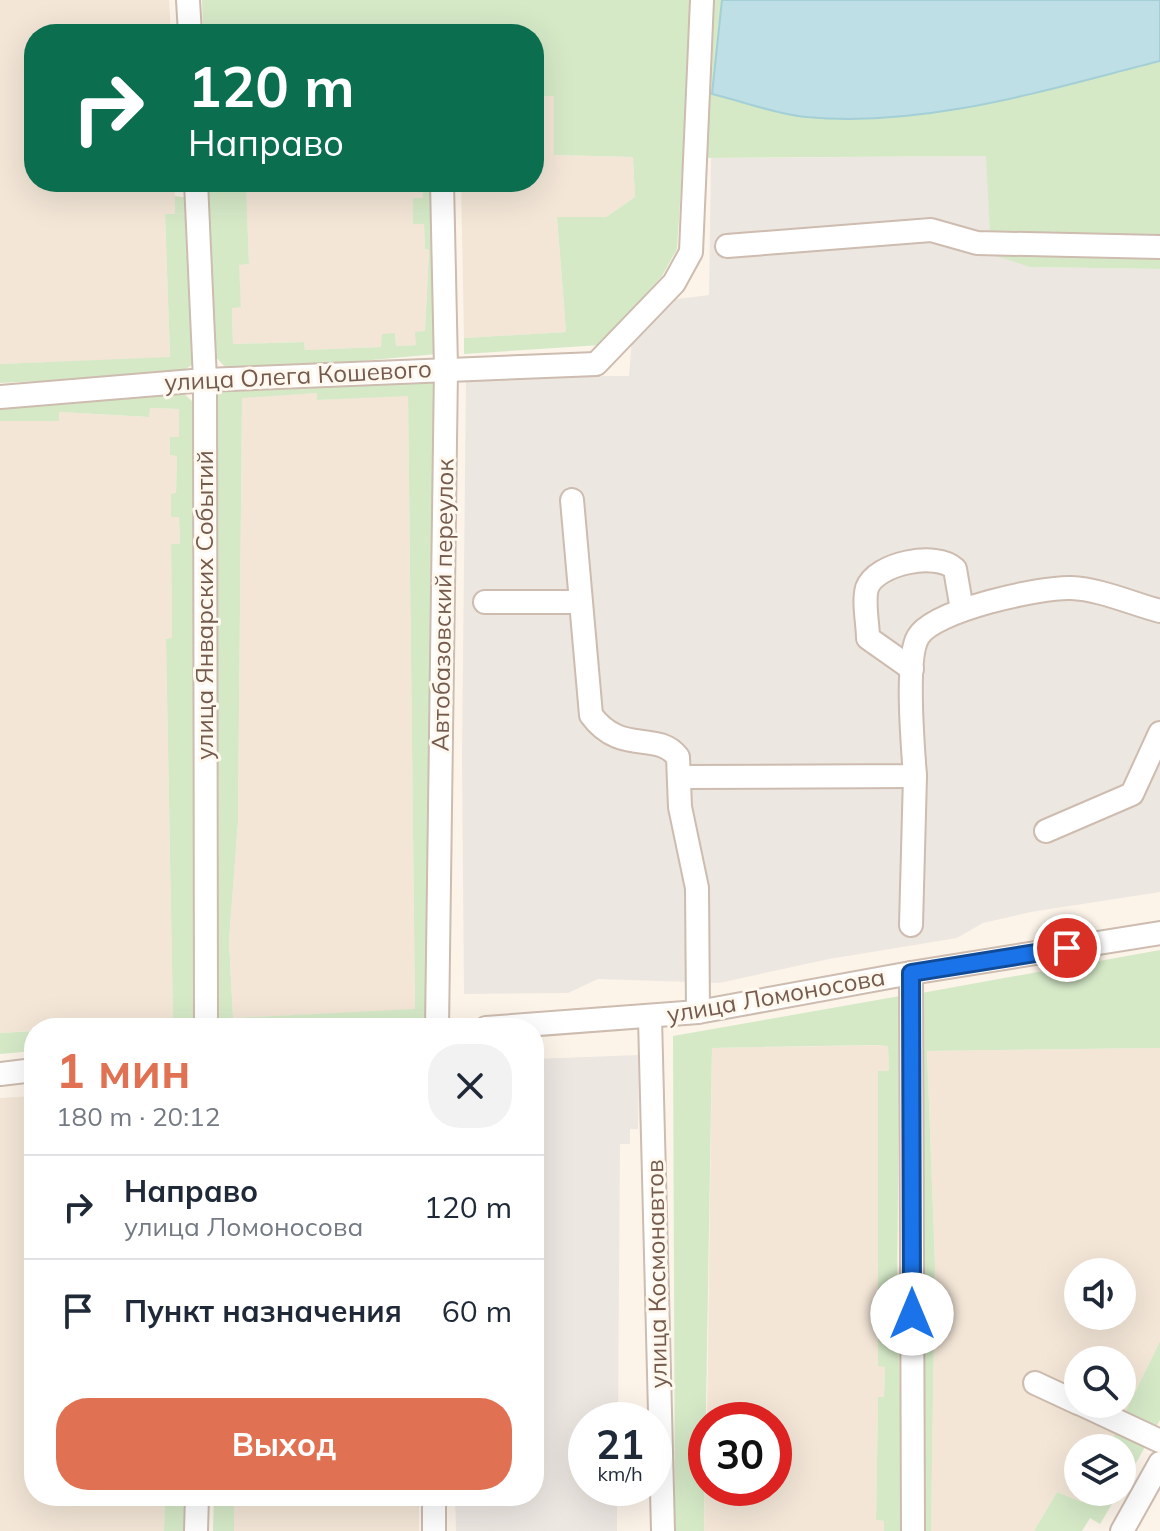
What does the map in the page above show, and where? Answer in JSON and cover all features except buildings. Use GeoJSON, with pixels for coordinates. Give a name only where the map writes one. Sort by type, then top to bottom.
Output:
{"type":"FeatureCollection","features":[{"type":"Feature","properties":{"kind":"street"},"geometry":{"type":"LineString","coordinates":[[188,0],[189,24]]}},
{"type":"Feature","properties":{"kind":"street","name":"улица Олега Кошевого"},"geometry":{"type":"LineString","coordinates":[[0,397],[205,380],[596,364],[674,283],[691,252],[702,0]]}},
{"type":"Feature","properties":{"kind":"street","name":"улица Январских Событий"},"geometry":{"type":"LineString","coordinates":[[196,192],[205,380],[206,1018]]}},
{"type":"Feature","properties":{"kind":"street","name":"Автобазовский переулок"},"geometry":{"type":"LineString","coordinates":[[437,1018],[446,368],[442,192]]}},
{"type":"Feature","properties":{"kind":"street"},"geometry":{"type":"LineString","coordinates":[[727,246],[931,230],[977,243],[1160,247]]}},
{"type":"Feature","properties":{"kind":"street"},"geometry":{"type":"LineString","coordinates":[[572,500],[591,715],[601,729],[614,737],[672,750],[678,757],[680,807],[697,888],[698,1012]]}},
{"type":"Feature","properties":{"kind":"street"},"geometry":{"type":"LineString","coordinates":[[912,669],[868,638],[866,590],[871,582],[906,562],[939,559],[955,569],[962,610]]}},
{"type":"Feature","properties":{"kind":"street"},"geometry":{"type":"LineString","coordinates":[[911,925],[915,776],[912,669],[918,636],[928,626],[962,610],[991,601],[1072,588],[1160,611]]}},
{"type":"Feature","properties":{"kind":"street"},"geometry":{"type":"LineString","coordinates":[[485,602],[580,602]]}},
{"type":"Feature","properties":{"kind":"street"},"geometry":{"type":"LineString","coordinates":[[1046,831],[1132,794],[1160,733]]}},
{"type":"Feature","properties":{"kind":"street"},"geometry":{"type":"LineString","coordinates":[[681,777],[915,776]]}},
{"type":"Feature","properties":{"kind":"street","name":"улица Ломоносова"},"geometry":{"type":"LineString","coordinates":[[544,1024],[698,1012],[911,973],[1160,933]]}},
{"type":"Feature","properties":{"kind":"street"},"geometry":{"type":"LineString","coordinates":[[911,973],[913,1531]]}},
{"type":"Feature","properties":{"kind":"street","name":"улица Космонавтов"},"geometry":{"type":"LineString","coordinates":[[650,1018],[663,1531]]}},
{"type":"Feature","properties":{"kind":"street"},"geometry":{"type":"LineString","coordinates":[[0,1074],[24,1071]]}},
{"type":"Feature","properties":{"kind":"street"},"geometry":{"type":"LineString","coordinates":[[1035,1383],[1064,1396]]}},
{"type":"Feature","properties":{"kind":"street"},"geometry":{"type":"LineString","coordinates":[[1111,1418],[1160,1441]]}},
{"type":"Feature","properties":{"kind":"street"},"geometry":{"type":"LineString","coordinates":[[1122,1531],[1160,1463]]}},
{"type":"Feature","properties":{"kind":"street"},"geometry":{"type":"LineString","coordinates":[[196,1531],[197,1506]]}},
{"type":"Feature","properties":{"kind":"street"},"geometry":{"type":"LineString","coordinates":[[434,1506],[434,1531]]}},
{"type":"Feature","properties":{"kind":"shaded area"},"geometry":{"type":"Polygon","coordinates":[[[0,0],[169,0],[170,24],[24,24],[24,192],[175,192],[176,214],[165,215],[170,358],[0,364],[0,0]]]}},
{"type":"Feature","properties":{"kind":"shaded area"},"geometry":{"type":"Polygon","coordinates":[[[554,95],[554,155],[633,157],[635,197],[606,217],[557,218],[566,332],[464,338],[461,192],[544,192],[544,96],[554,95]]]}},
{"type":"Feature","properties":{"kind":"shaded area"},"geometry":{"type":"Polygon","coordinates":[[[987,156],[990,238],[1030,267],[1160,269],[1160,892],[1031,912],[983,923],[957,938],[829,959],[719,983],[598,979],[568,993],[464,994],[462,757],[466,376],[629,376],[632,337],[661,301],[709,295],[711,158],[987,156]]]}},
{"type":"Feature","properties":{"kind":"shaded area"},"geometry":{"type":"Polygon","coordinates":[[[246,192],[423,192],[423,198],[413,198],[413,223],[424,224],[425,249],[429,250],[425,331],[416,345],[396,346],[395,333],[382,347],[305,350],[304,342],[233,344],[232,307],[241,306],[238,265],[249,264],[246,192]]]}},
{"type":"Feature","properties":{"kind":"shaded area"},"geometry":{"type":"Polygon","coordinates":[[[317,393],[318,400],[408,395],[415,1010],[233,1018],[229,940],[238,822],[242,397],[317,393]]]}},
{"type":"Feature","properties":{"kind":"shaded area"},"geometry":{"type":"Polygon","coordinates":[[[149,408],[179,409],[179,438],[171,437],[177,455],[172,517],[179,516],[180,544],[171,545],[172,639],[166,639],[173,1018],[24,1018],[24,1031],[0,1033],[0,421],[59,421],[59,412],[148,417],[149,408]]]}},
{"type":"Feature","properties":{"kind":"shaded area"},"geometry":{"type":"Polygon","coordinates":[[[888,1045],[889,1072],[878,1072],[878,1365],[885,1366],[884,1397],[878,1398],[876,1520],[884,1521],[884,1531],[704,1531],[705,1506],[792,1506],[792,1402],[707,1402],[712,1048],[888,1045]]]}},
{"type":"Feature","properties":{"kind":"shaded area"},"geometry":{"type":"Polygon","coordinates":[[[1160,1048],[1160,1341],[1136,1390],[1136,1346],[1064,1346],[1064,1418],[1123,1418],[1115,1434],[1064,1434],[1064,1495],[1057,1492],[1034,1531],[931,1531],[935,1264],[927,1051],[1160,1048]]]}},
{"type":"Feature","properties":{"kind":"shaded area"},"geometry":{"type":"Polygon","coordinates":[[[639,1055],[638,1129],[630,1129],[630,1144],[620,1144],[618,1402],[568,1402],[568,1506],[617,1506],[617,1531],[456,1531],[455,1506],[544,1506],[544,1059],[639,1055]]]}},
{"type":"Feature","properties":{"kind":"shaded area"},"geometry":{"type":"Polygon","coordinates":[[[24,1097],[24,1506],[165,1506],[164,1531],[0,1531],[0,1098],[24,1097]]]}},
{"type":"Feature","properties":{"kind":"shaded area"},"geometry":{"type":"Polygon","coordinates":[[[234,1506],[419,1506],[419,1531],[234,1531],[234,1506]]]}},
{"type":"Feature","properties":{"kind":"green space"},"geometry":{"type":"Polygon","coordinates":[[[202,0],[693,0],[677,249],[662,276],[601,345],[464,354],[464,338],[566,332],[557,217],[606,217],[635,197],[633,157],[554,155],[554,96],[544,96],[544,24],[203,24],[202,0]]]}},
{"type":"Feature","properties":{"kind":"green space"},"geometry":{"type":"Polygon","coordinates":[[[712,0],[722,0],[712,93],[807,117],[852,119],[941,112],[1029,94],[1160,61],[1160,238],[990,238],[986,156],[701,158],[712,0]]]}},
{"type":"Feature","properties":{"kind":"green space"},"geometry":{"type":"Polygon","coordinates":[[[208,192],[246,192],[249,264],[239,265],[241,307],[232,308],[233,344],[304,342],[305,350],[381,347],[382,334],[395,333],[396,346],[416,345],[415,332],[425,331],[429,250],[425,249],[424,224],[413,224],[413,198],[423,198],[423,192],[435,192],[437,354],[240,372],[225,367],[214,355],[208,192]]]}},
{"type":"Feature","properties":{"kind":"green space"},"geometry":{"type":"Polygon","coordinates":[[[175,196],[195,199],[195,363],[178,374],[0,383],[0,364],[170,357],[165,214],[175,214],[175,196]]]}},
{"type":"Feature","properties":{"kind":"green space"},"geometry":{"type":"Polygon","coordinates":[[[992,250],[1160,258],[1160,269],[1030,267],[993,255],[992,250]]]}},
{"type":"Feature","properties":{"kind":"green space"},"geometry":{"type":"Polygon","coordinates":[[[436,377],[431,1018],[233,1018],[215,1018],[217,389],[436,377]],[[317,393],[242,398],[238,822],[229,940],[233,1018],[415,1009],[408,396],[317,400],[317,393]]]}},
{"type":"Feature","properties":{"kind":"green space"},"geometry":{"type":"Polygon","coordinates":[[[182,392],[193,402],[199,421],[193,1018],[173,1018],[166,639],[172,638],[171,544],[180,544],[179,517],[171,517],[171,494],[176,493],[177,456],[170,455],[170,437],[179,437],[179,409],[150,408],[149,417],[59,412],[59,421],[0,421],[0,401],[182,392]]]}},
{"type":"Feature","properties":{"kind":"green space"},"geometry":{"type":"Polygon","coordinates":[[[1160,950],[1160,1048],[927,1051],[935,1264],[931,1531],[917,1531],[916,994],[1160,950]]]}},
{"type":"Feature","properties":{"kind":"green space"},"geometry":{"type":"Polygon","coordinates":[[[900,996],[897,1297],[904,1531],[884,1531],[884,1521],[876,1520],[878,1397],[884,1397],[885,1367],[878,1366],[878,1071],[889,1071],[888,1046],[878,1045],[712,1048],[706,1402],[688,1402],[688,1506],[704,1506],[704,1531],[675,1531],[673,1036],[900,996]]]}},
{"type":"Feature","properties":{"kind":"green space"},"geometry":{"type":"Polygon","coordinates":[[[24,1032],[24,1052],[0,1054],[0,1033],[24,1032]]]}},
{"type":"Feature","properties":{"kind":"green space"},"geometry":{"type":"Polygon","coordinates":[[[1160,1341],[1160,1420],[1136,1463],[1136,1434],[1115,1434],[1123,1418],[1136,1418],[1136,1390],[1160,1341]]]}},
{"type":"Feature","properties":{"kind":"green space"},"geometry":{"type":"Polygon","coordinates":[[[1057,1492],[1064,1495],[1064,1506],[1111,1506],[1100,1524],[1090,1518],[1082,1531],[1034,1531],[1057,1492]]]}},
{"type":"Feature","properties":{"kind":"green space"},"geometry":{"type":"Polygon","coordinates":[[[165,1506],[190,1506],[189,1531],[164,1531],[165,1506]]]}},
{"type":"Feature","properties":{"kind":"green space"},"geometry":{"type":"Polygon","coordinates":[[[214,1506],[234,1506],[234,1531],[213,1531],[214,1506]]]}},
{"type":"Feature","properties":{"kind":"water"},"geometry":{"type":"Polygon","coordinates":[[[722,0],[1160,0],[1160,61],[1029,94],[940,112],[851,119],[806,117],[712,94],[722,0]]]}},
{"type":"Feature","properties":{"kind":"route"},"geometry":{"type":"LineString","coordinates":[[912,1314],[911,973],[1067,948]]}}]}
